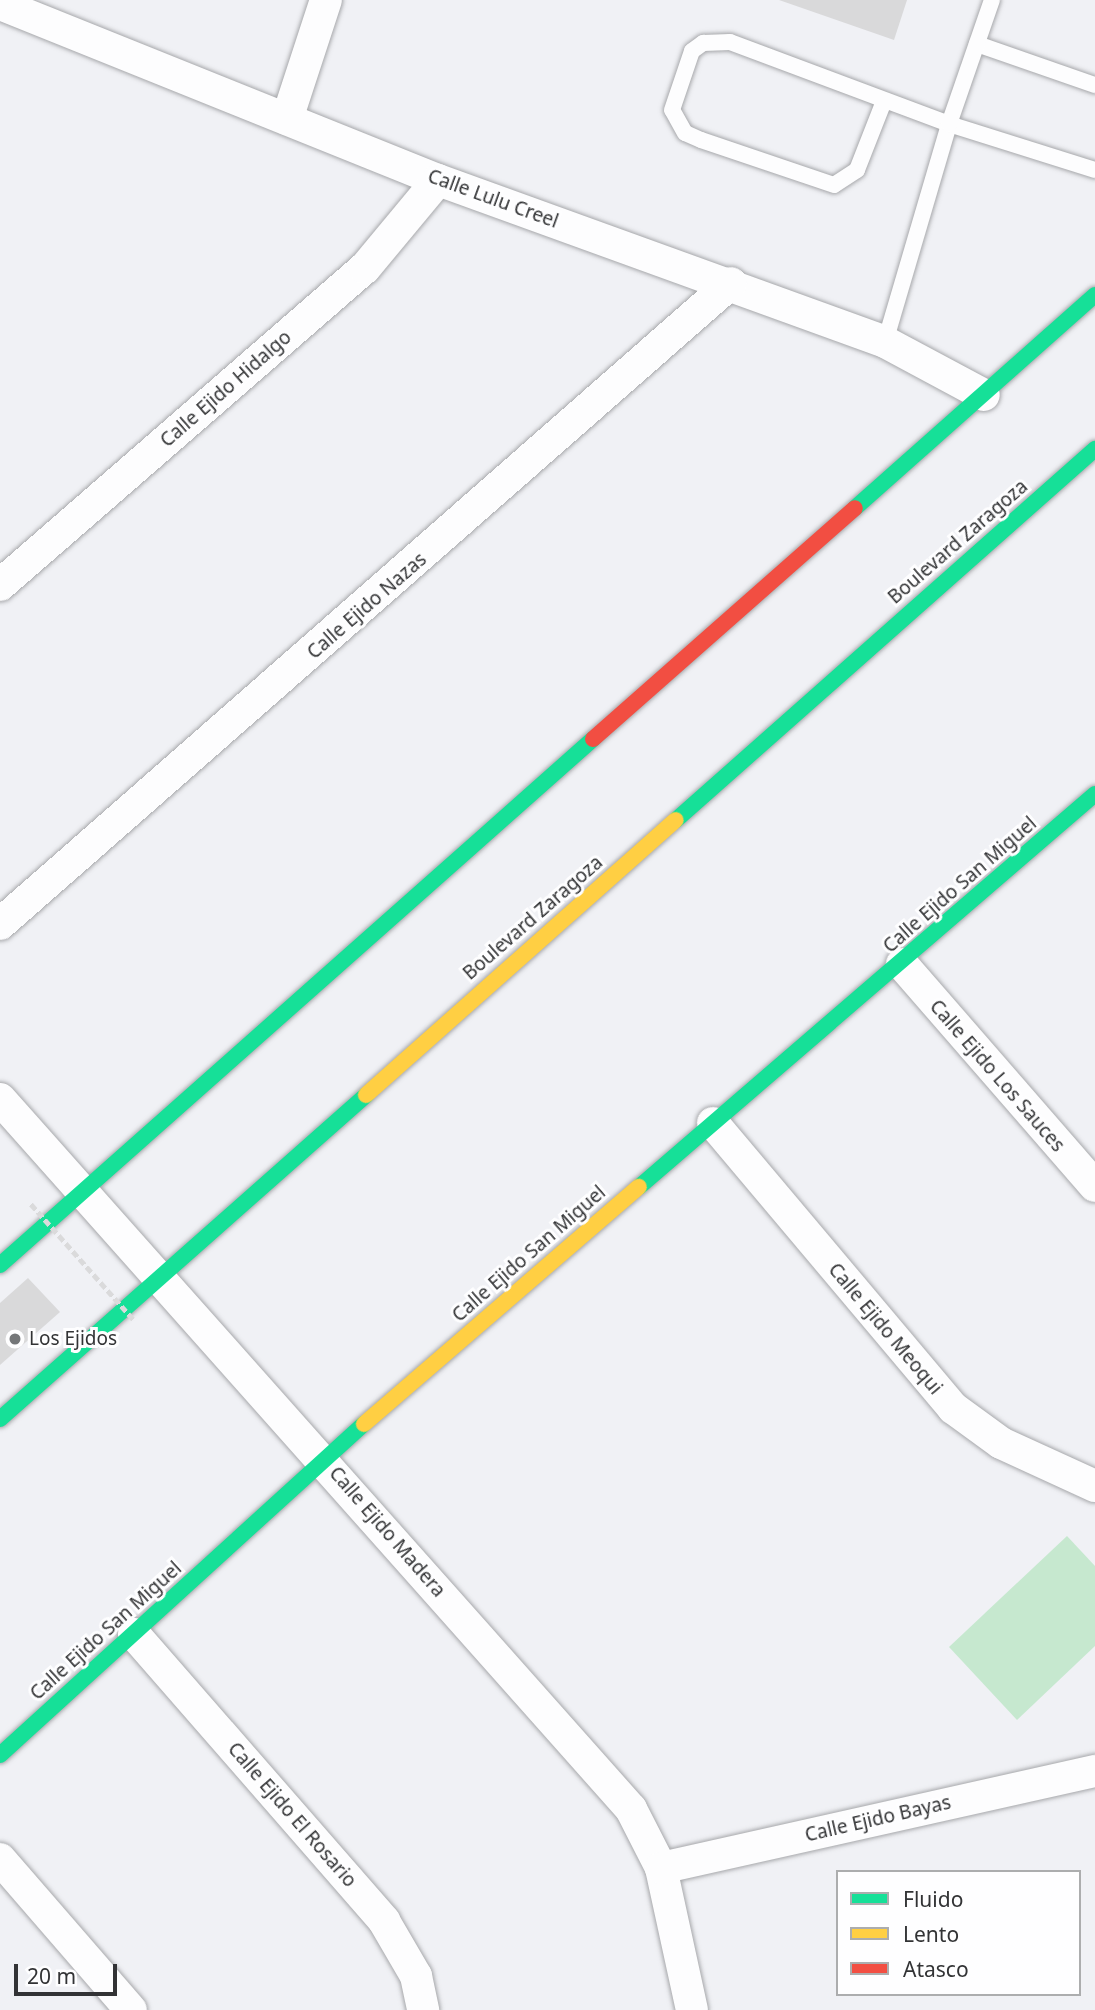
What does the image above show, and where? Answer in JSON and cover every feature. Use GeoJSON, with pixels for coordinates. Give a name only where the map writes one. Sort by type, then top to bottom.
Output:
{"type":"FeatureCollection","features":[{"type":"Feature","properties":{"kind":"main road"},"geometry":{"type":"LineString","coordinates":[[0,1265],[1095,295]]}},
{"type":"Feature","properties":{"kind":"main road","name":"Boulevard Zaragoza"},"geometry":{"type":"LineString","coordinates":[[0,1419],[1095,449]]}},
{"type":"Feature","properties":{"kind":"main road","name":"Calle Ejido San Miguel"},"geometry":{"type":"LineString","coordinates":[[0,1755],[323,1459],[902,964],[1095,793]]}},
{"type":"Feature","properties":{"kind":"street"},"geometry":{"type":"LineString","coordinates":[[287,119],[326,0]]}},
{"type":"Feature","properties":{"kind":"street","name":"Calle Lulu Creel"},"geometry":{"type":"LineString","coordinates":[[0,4],[438,180],[731,283],[885,342],[984,395]]}},
{"type":"Feature","properties":{"kind":"street","name":"Calle Ejido Hidalgo"},"geometry":{"type":"LineString","coordinates":[[0,585],[365,268],[438,180]]}},
{"type":"Feature","properties":{"kind":"street","name":"Calle Ejido Nazas"},"geometry":{"type":"LineString","coordinates":[[0,924],[731,283]]}},
{"type":"Feature","properties":{"kind":"street","name":"Calle Ejido Los Sauces"},"geometry":{"type":"LineString","coordinates":[[902,964],[1095,1186]]}},
{"type":"Feature","properties":{"kind":"street","name":"Calle Ejido Madera"},"geometry":{"type":"LineString","coordinates":[[0,1099],[323,1459],[631,1809],[662,1868],[692,2010]]}},
{"type":"Feature","properties":{"kind":"street","name":"Calle Ejido Meoqui"},"geometry":{"type":"LineString","coordinates":[[713,1124],[953,1408],[1001,1443],[1095,1486]]}},
{"type":"Feature","properties":{"kind":"street","name":"Calle Ejido El Rosario"},"geometry":{"type":"LineString","coordinates":[[134,1634],[384,1921],[416,1976],[423,2010]]}},
{"type":"Feature","properties":{"kind":"street","name":"Calle Ejido Bayas"},"geometry":{"type":"LineString","coordinates":[[662,1868],[1095,1770]]}},
{"type":"Feature","properties":{"kind":"street"},"geometry":{"type":"LineString","coordinates":[[0,1858],[131,2010]]}},
{"type":"Feature","properties":{"kind":"lane"},"geometry":{"type":"LineString","coordinates":[[885,342],[949,124],[992,0]]}},
{"type":"Feature","properties":{"kind":"lane"},"geometry":{"type":"LineString","coordinates":[[884,101],[857,170],[834,185],[701,141],[685,133],[672,110],[692,51],[715,41],[730,42],[949,124],[1095,170]]}},
{"type":"Feature","properties":{"kind":"lane"},"geometry":{"type":"LineString","coordinates":[[977,44],[1095,85]]}},
{"type":"Feature","properties":{"kind":"path"},"geometry":{"type":"LineString","coordinates":[[31,1204],[135,1321]]}},
{"type":"Feature","properties":{"kind":"green space"},"geometry":{"type":"Polygon","coordinates":[[[1067,1536],[1095,1566],[1095,1646],[1017,1720],[949,1647],[1067,1536]]]}},
{"type":"Feature","properties":{"kind":"building"},"geometry":{"type":"Polygon","coordinates":[[[779,0],[907,0],[894,40],[779,0]]]}},
{"type":"Feature","properties":{"kind":"building","name":"Los Ejidos"},"geometry":{"type":"Polygon","coordinates":[[[28,1278],[60,1312],[0,1365],[0,1303],[28,1278]]]}},
{"type":"Feature","properties":{"kind":"traffic: fast"},"geometry":{"type":"LineString","coordinates":[[855,508],[1095,295]]}},
{"type":"Feature","properties":{"kind":"traffic: fast"},"geometry":{"type":"LineString","coordinates":[[676,820],[1095,449]]}},
{"type":"Feature","properties":{"kind":"traffic: fast"},"geometry":{"type":"LineString","coordinates":[[0,1265],[593,739]]}},
{"type":"Feature","properties":{"kind":"traffic: fast"},"geometry":{"type":"LineString","coordinates":[[639,1187],[1095,794]]}},
{"type":"Feature","properties":{"kind":"traffic: fast"},"geometry":{"type":"LineString","coordinates":[[0,1419],[366,1095]]}},
{"type":"Feature","properties":{"kind":"traffic: fast"},"geometry":{"type":"LineString","coordinates":[[0,1755],[364,1424]]}},
{"type":"Feature","properties":{"kind":"traffic: slow"},"geometry":{"type":"LineString","coordinates":[[366,1095],[676,820]]}},
{"type":"Feature","properties":{"kind":"traffic: slow"},"geometry":{"type":"LineString","coordinates":[[364,1424],[639,1187]]}},
{"type":"Feature","properties":{"kind":"traffic: jam"},"geometry":{"type":"LineString","coordinates":[[593,739],[855,508]]}},
{"type":"Feature","properties":{"kind":"place","name":"Los Ejidos"},"geometry":{"type":"Point","coordinates":[15,1339]}}]}
